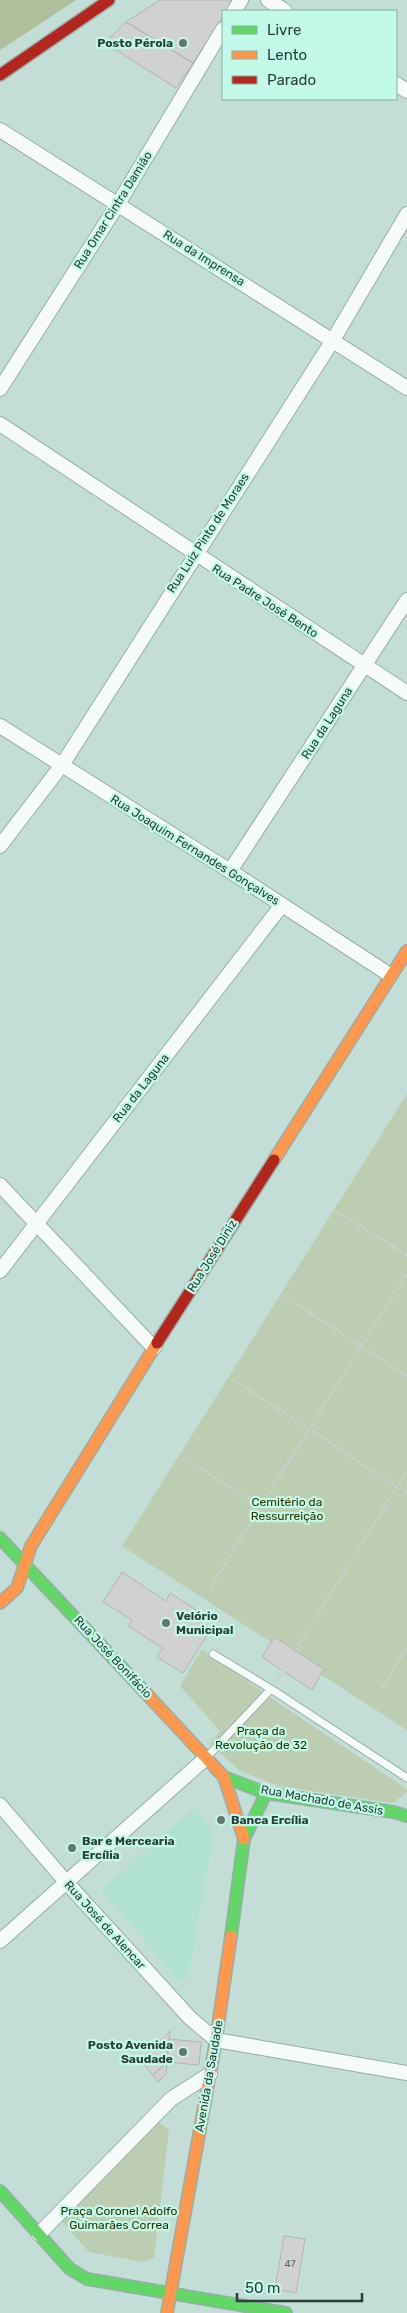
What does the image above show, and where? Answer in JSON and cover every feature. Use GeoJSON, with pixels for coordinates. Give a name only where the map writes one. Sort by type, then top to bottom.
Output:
{"type":"FeatureCollection","features":[{"type":"Feature","properties":{"kind":"street"},"geometry":{"type":"LineString","coordinates":[[0,75],[109,0]]}},
{"type":"Feature","properties":{"kind":"street"},"geometry":{"type":"LineString","coordinates":[[268,0],[283,10]]}},
{"type":"Feature","properties":{"kind":"street","name":"Rua Omar Cintra Damião"},"geometry":{"type":"LineString","coordinates":[[0,389],[118,204],[222,31]]}},
{"type":"Feature","properties":{"kind":"street","name":"Rua da Imprensa"},"geometry":{"type":"LineString","coordinates":[[0,130],[407,388]]}},
{"type":"Feature","properties":{"kind":"street","name":"Rua Luiz Pinto de Moraes"},"geometry":{"type":"LineString","coordinates":[[0,846],[62,765],[333,340],[407,214]]}},
{"type":"Feature","properties":{"kind":"street","name":"Rua Padre José Bento"},"geometry":{"type":"LineString","coordinates":[[0,424],[407,693]]}},
{"type":"Feature","properties":{"kind":"street","name":"Rua da Laguna"},"geometry":{"type":"LineString","coordinates":[[230,871],[407,600]]}},
{"type":"Feature","properties":{"kind":"street","name":"Rua Joaquim Fernandes Gonçalves"},"geometry":{"type":"LineString","coordinates":[[0,726],[230,871],[390,975]]}},
{"type":"Feature","properties":{"kind":"street","name":"Rua da Laguna"},"geometry":{"type":"LineString","coordinates":[[0,1271],[282,905]]}},
{"type":"Feature","properties":{"kind":"street","name":"Rua José Diniz"},"geometry":{"type":"LineString","coordinates":[[0,1602],[17,1588],[31,1546],[154,1348],[407,951]]}},
{"type":"Feature","properties":{"kind":"street"},"geometry":{"type":"LineString","coordinates":[[0,1185],[154,1348]]}},
{"type":"Feature","properties":{"kind":"street","name":"Rua José Bonifácio"},"geometry":{"type":"LineString","coordinates":[[0,1538],[224,1777]]}},
{"type":"Feature","properties":{"kind":"street"},"geometry":{"type":"LineString","coordinates":[[0,1941],[206,1758]]}},
{"type":"Feature","properties":{"kind":"street","name":"Rua Machado de Assis"},"geometry":{"type":"LineString","coordinates":[[224,1777],[266,1792],[407,1816]]}},
{"type":"Feature","properties":{"kind":"street","name":"Avenida da Saudade"},"geometry":{"type":"LineString","coordinates":[[224,1777],[244,1839]]}},
{"type":"Feature","properties":{"kind":"street","name":"Avenida da Saudade"},"geometry":{"type":"LineString","coordinates":[[166,2313],[216,2040],[244,1839],[266,1792]]}},
{"type":"Feature","properties":{"kind":"street","name":"Rua José de Alencar"},"geometry":{"type":"LineString","coordinates":[[0,1805],[66,1882],[190,2018],[216,2040]]}},
{"type":"Feature","properties":{"kind":"street","name":"Rua Machado de Assis"},"geometry":{"type":"LineString","coordinates":[[392,1812],[407,1808]]}},
{"type":"Feature","properties":{"kind":"street"},"geometry":{"type":"LineString","coordinates":[[216,2040],[407,2073]]}},
{"type":"Feature","properties":{"kind":"street"},"geometry":{"type":"LineString","coordinates":[[39,2234],[171,2099],[210,2074]]}},
{"type":"Feature","properties":{"kind":"street"},"geometry":{"type":"LineString","coordinates":[[2,2197],[70,2269],[87,2279],[286,2313]]}},
{"type":"Feature","properties":{"kind":"lane"},"geometry":{"type":"LineString","coordinates":[[213,1654],[271,1689],[405,1776]]}},
{"type":"Feature","properties":{"kind":"lane"},"geometry":{"type":"LineString","coordinates":[[206,1758],[271,1689]]}},
{"type":"Feature","properties":{"kind":"path"},"geometry":{"type":"LineString","coordinates":[[337,1212],[407,1255]]}},
{"type":"Feature","properties":{"kind":"path"},"geometry":{"type":"LineString","coordinates":[[211,1586],[407,1273]]}},
{"type":"Feature","properties":{"kind":"path"},"geometry":{"type":"LineString","coordinates":[[284,1296],[407,1376]]}},
{"type":"Feature","properties":{"kind":"path"},"geometry":{"type":"LineString","coordinates":[[232,1379],[407,1493]]}},
{"type":"Feature","properties":{"kind":"path"},"geometry":{"type":"LineString","coordinates":[[183,1458],[261,1506]]}},
{"type":"Feature","properties":{"kind":"path"},"geometry":{"type":"LineString","coordinates":[[271,1689],[407,1471]]}},
{"type":"Feature","properties":{"kind":"path"},"geometry":{"type":"LineString","coordinates":[[382,1688],[407,1648]]}},
{"type":"Feature","properties":{"kind":"shaded area"},"geometry":{"type":"Polygon","coordinates":[[[0,0],[76,0],[0,50],[0,0]]]}},
{"type":"Feature","properties":{"kind":"shaded area"},"geometry":{"type":"Polygon","coordinates":[[[195,1807],[214,1831],[188,1977],[181,1983],[102,1890],[195,1807]]]}},
{"type":"Feature","properties":{"kind":"green space","name":"Cemitério da Ressurreição"},"geometry":{"type":"Polygon","coordinates":[[[407,1094],[407,1730],[122,1546],[407,1094]]]}},
{"type":"Feature","properties":{"kind":"green space","name":"Praça da Revolução de 32"},"geometry":{"type":"Polygon","coordinates":[[[202,1649],[407,1789],[407,1792],[393,1803],[278,1786],[240,1771],[210,1744],[220,1731],[180,1686],[202,1649]]]}},
{"type":"Feature","properties":{"kind":"green space","name":"Praça Coronel Adolfo Guimarães Correa"},"geometry":{"type":"Polygon","coordinates":[[[157,2121],[169,2130],[154,2258],[143,2262],[89,2252],[61,2221],[157,2121]]]}},
{"type":"Feature","properties":{"kind":"building","name":"Posto Pérola"},"geometry":{"type":"Polygon","coordinates":[[[160,0],[234,0],[228,10],[222,10],[222,19],[193,63],[126,22],[160,0]]]}},
{"type":"Feature","properties":{"kind":"building"},"geometry":{"type":"Polygon","coordinates":[[[126,22],[193,63],[176,88],[105,43],[126,22]]]}},
{"type":"Feature","properties":{"kind":"building","name":"Velório Municipal"},"geometry":{"type":"Polygon","coordinates":[[[122,1572],[166,1601],[170,1593],[198,1611],[194,1618],[211,1629],[183,1673],[157,1657],[163,1648],[128,1626],[132,1620],[103,1602],[122,1572]]]}},
{"type":"Feature","properties":{"kind":"building"},"geometry":{"type":"Polygon","coordinates":[[[274,1637],[324,1669],[312,1690],[262,1657],[274,1637]]]}},
{"type":"Feature","properties":{"kind":"building"},"geometry":{"type":"Polygon","coordinates":[[[170,2031],[167,2062],[153,2075],[140,2060],[170,2031]]]}},
{"type":"Feature","properties":{"kind":"building","name":"Posto Avenida Saudade"},"geometry":{"type":"Polygon","coordinates":[[[168,2039],[201,2042],[199,2065],[166,2062],[168,2039]]]}},
{"type":"Feature","properties":{"kind":"building"},"geometry":{"type":"Polygon","coordinates":[[[167,2062],[166,2074],[158,2082],[153,2075],[167,2062]]]}},
{"type":"Feature","properties":{"kind":"building"},"geometry":{"type":"Polygon","coordinates":[[[284,2236],[305,2239],[296,2293],[275,2289],[284,2236]]]}},
{"type":"Feature","properties":{"kind":"traffic: fast"},"geometry":{"type":"LineString","coordinates":[[0,1538],[142,1689]]}},
{"type":"Feature","properties":{"kind":"traffic: fast"},"geometry":{"type":"LineString","coordinates":[[224,1777],[266,1793],[393,1812],[407,1816]]}},
{"type":"Feature","properties":{"kind":"traffic: fast"},"geometry":{"type":"LineString","coordinates":[[231,1936],[244,1839],[266,1793]]}},
{"type":"Feature","properties":{"kind":"traffic: fast"},"geometry":{"type":"LineString","coordinates":[[0,2191],[70,2269],[87,2279],[286,2313]]}},
{"type":"Feature","properties":{"kind":"traffic: slow"},"geometry":{"type":"LineString","coordinates":[[274,1160],[407,951]]}},
{"type":"Feature","properties":{"kind":"traffic: slow"},"geometry":{"type":"LineString","coordinates":[[0,1603],[17,1588],[31,1546],[157,1343]]}},
{"type":"Feature","properties":{"kind":"traffic: slow"},"geometry":{"type":"LineString","coordinates":[[142,1689],[224,1777],[244,1839]]}},
{"type":"Feature","properties":{"kind":"traffic: slow"},"geometry":{"type":"LineString","coordinates":[[167,2313],[216,2040],[231,1936]]}},
{"type":"Feature","properties":{"kind":"traffic: jam"},"geometry":{"type":"LineString","coordinates":[[0,75],[109,0]]}},
{"type":"Feature","properties":{"kind":"traffic: jam"},"geometry":{"type":"LineString","coordinates":[[157,1343],[274,1160]]}},
{"type":"Feature","properties":{"kind":"place","name":"Posto Pérola"},"geometry":{"type":"Point","coordinates":[183,43]}},
{"type":"Feature","properties":{"kind":"place","name":"Velório Municipal"},"geometry":{"type":"Point","coordinates":[166,1623]}},
{"type":"Feature","properties":{"kind":"place","name":"Banca Ercília"},"geometry":{"type":"Point","coordinates":[221,1820]}},
{"type":"Feature","properties":{"kind":"place","name":"Bar e Mercearia Ercília"},"geometry":{"type":"Point","coordinates":[72,1848]}},
{"type":"Feature","properties":{"kind":"place","name":"Posto Avenida Saudade"},"geometry":{"type":"Point","coordinates":[183,2052]}}]}
